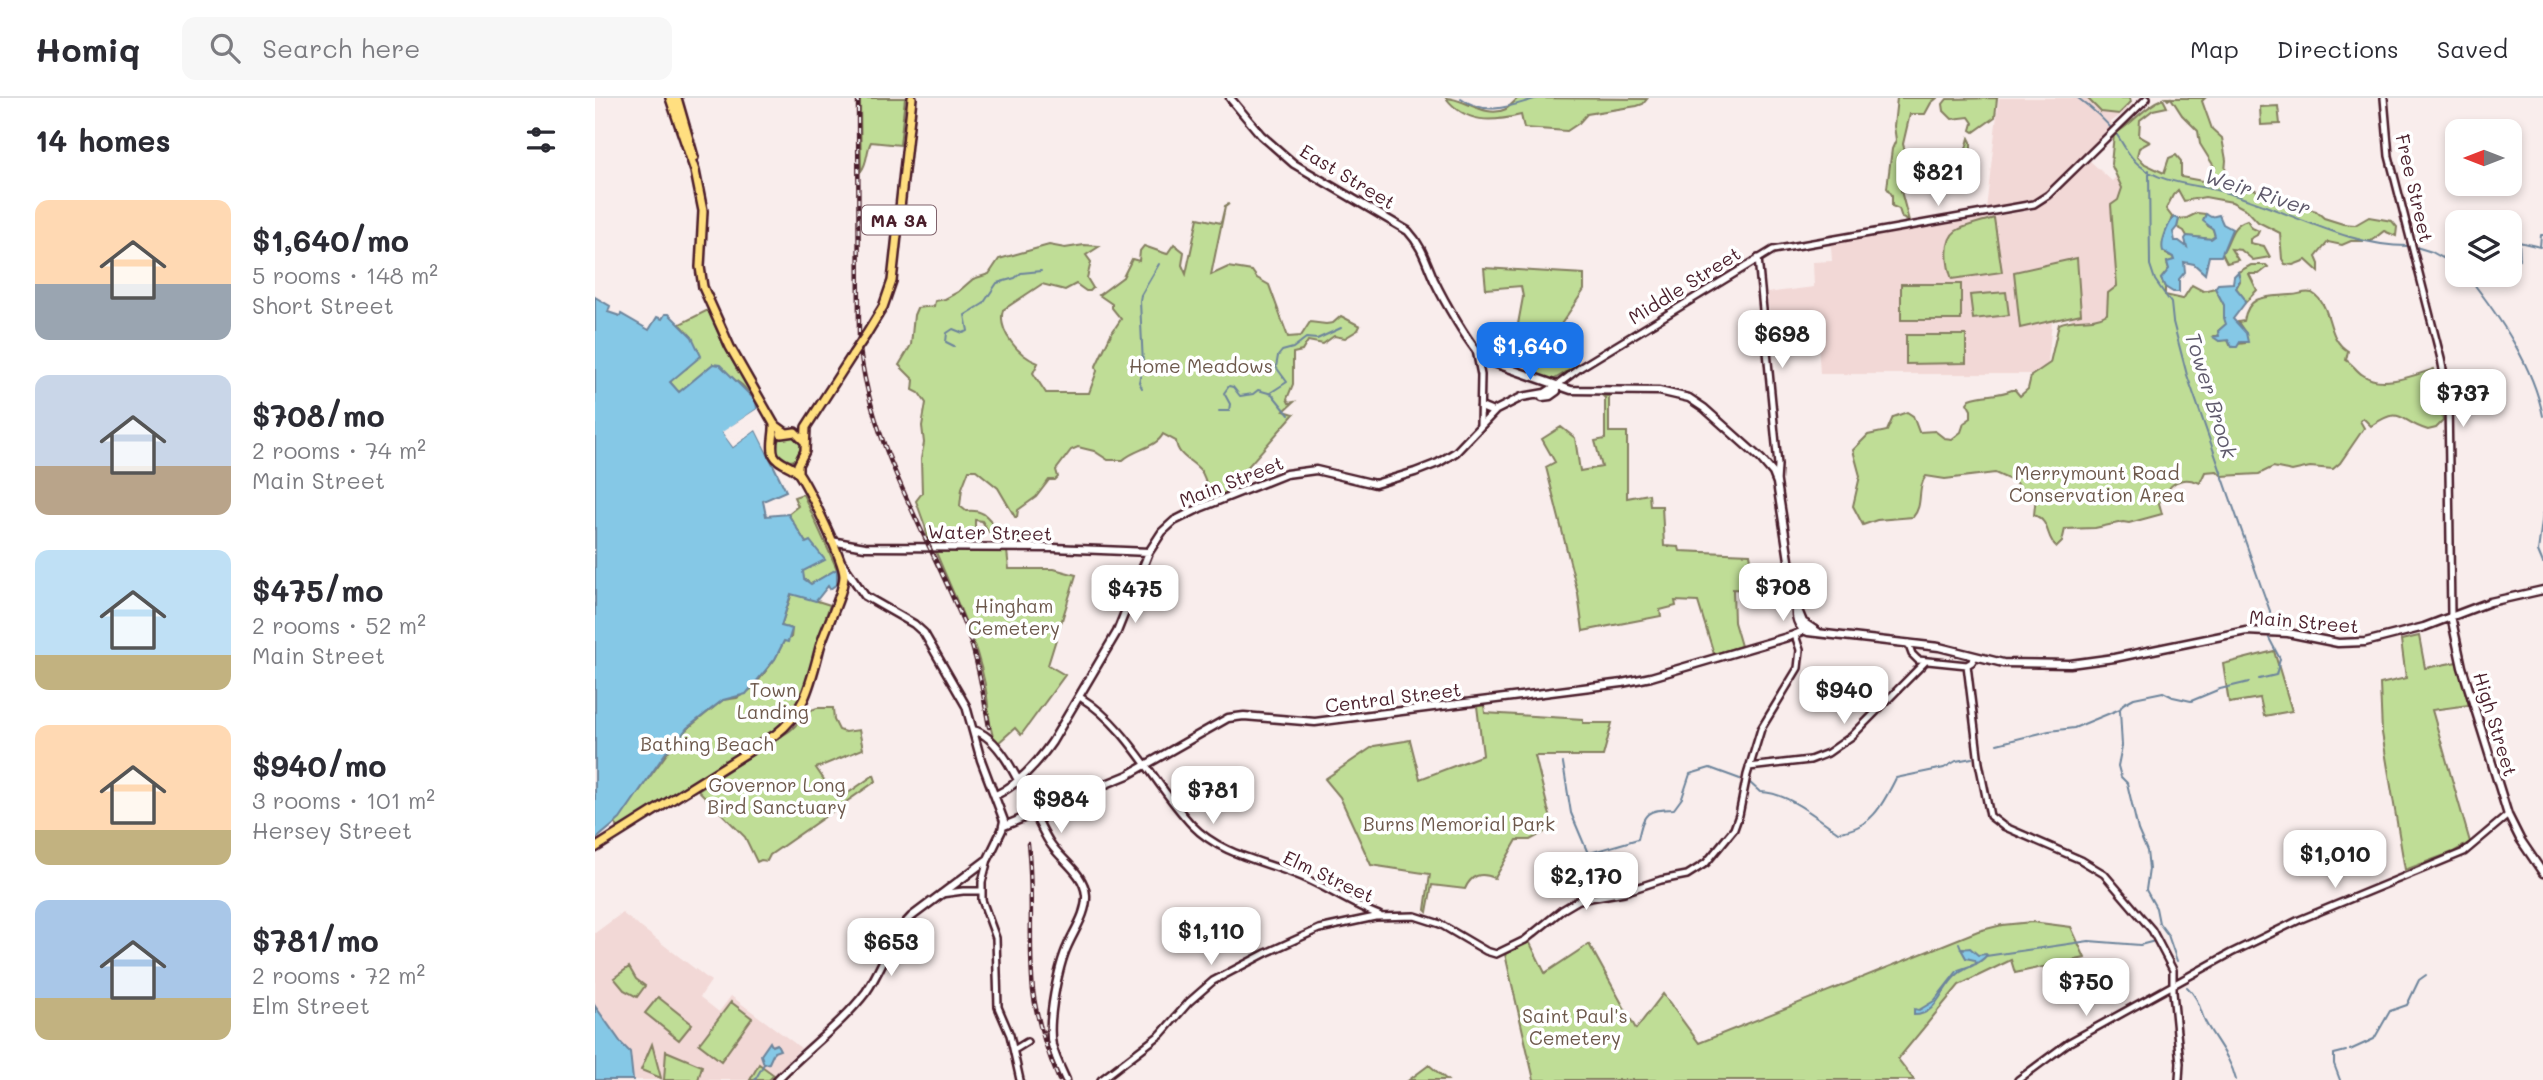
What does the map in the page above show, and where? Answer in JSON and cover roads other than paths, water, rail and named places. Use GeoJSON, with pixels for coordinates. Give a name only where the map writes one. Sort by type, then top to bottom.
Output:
{"type":"FeatureCollection","features":[{"type":"Feature","properties":{"kind":"main road"},"geometry":{"type":"LineString","coordinates":[[670,98],[695,171]]}},
{"type":"Feature","properties":{"kind":"main road"},"geometry":{"type":"LineString","coordinates":[[677,98],[693,151],[704,219],[700,262],[703,287],[730,347],[774,424],[785,432],[795,432],[806,427]]}},
{"type":"Feature","properties":{"kind":"main road","name":"MA 3A"},"geometry":{"type":"LineString","coordinates":[[798,473],[805,451],[806,427],[883,307],[892,281],[912,98]]}},
{"type":"Feature","properties":{"kind":"main road","name":"East Street"},"geometry":{"type":"LineString","coordinates":[[1230,98],[1261,135],[1310,175],[1403,228],[1422,249],[1437,286],[1476,350]]}},
{"type":"Feature","properties":{"kind":"main road"},"geometry":{"type":"LineString","coordinates":[[1476,350],[1485,359],[1556,386]]}},
{"type":"Feature","properties":{"kind":"main road","name":"Main Street"},"geometry":{"type":"LineString","coordinates":[[996,795],[1018,780],[1045,752],[1080,697],[1122,620],[1149,552],[1162,532],[1174,521],[1286,474],[1316,470],[1332,472],[1367,484],[1386,482],[1429,467],[1450,456],[1493,412],[1519,400],[1545,393],[1556,386],[1574,390],[1663,392],[1689,398],[1701,405],[1761,459],[1773,473],[1777,483],[1797,605],[1796,619],[1805,628],[1820,633],[1945,648],[2003,663],[2080,663],[2114,659],[2251,630],[2355,643],[2400,634],[2482,604],[2543,590]]}},
{"type":"Feature","properties":{"kind":"main road"},"geometry":{"type":"LineString","coordinates":[[1481,407],[1493,412]]}},
{"type":"Feature","properties":{"kind":"main road"},"geometry":{"type":"LineString","coordinates":[[774,424],[775,457],[798,473],[842,563],[858,588]]}},
{"type":"Feature","properties":{"kind":"main road"},"geometry":{"type":"LineString","coordinates":[[774,441],[785,432]]}},
{"type":"Feature","properties":{"kind":"main road"},"geometry":{"type":"LineString","coordinates":[[795,432],[804,441]]}},
{"type":"Feature","properties":{"kind":"main road"},"geometry":{"type":"LineString","coordinates":[[786,464],[800,460]]}},
{"type":"Feature","properties":{"kind":"main road","name":"Water Street"},"geometry":{"type":"LineString","coordinates":[[831,541],[865,547],[1066,548],[1149,552]]}},
{"type":"Feature","properties":{"kind":"main road"},"geometry":{"type":"LineString","coordinates":[[595,848],[787,725],[806,697],[824,633],[843,582],[842,563]]}},
{"type":"Feature","properties":{"kind":"main road"},"geometry":{"type":"LineString","coordinates":[[777,1080],[864,995],[901,927],[916,912],[988,859],[1004,826],[1003,814],[957,689],[923,632],[914,624],[870,600],[849,581],[843,582]]}},
{"type":"Feature","properties":{"kind":"main road","name":"High Street"},"geometry":{"type":"LineString","coordinates":[[2451,616],[2462,667],[2508,816],[2543,873]]}},
{"type":"Feature","properties":{"kind":"main road","name":"Central Street"},"geometry":{"type":"LineString","coordinates":[[1004,826],[1117,780],[1232,716],[1315,722],[1622,683],[1795,635],[1805,628]]}},
{"type":"Feature","properties":{"kind":"main road"},"geometry":{"type":"LineString","coordinates":[[973,730],[989,738],[1018,780],[1049,842],[1078,875],[1085,890],[1086,902],[1060,965],[1052,1021],[1052,1045],[1066,1080]]}},
{"type":"Feature","properties":{"kind":"street","name":"Middle Street"},"geometry":{"type":"LineString","coordinates":[[1556,386],[1573,372],[1773,250],[2031,206],[2048,195],[2147,98]]}},
{"type":"Feature","properties":{"kind":"street","name":"Free Street"},"geometry":{"type":"LineString","coordinates":[[2384,98],[2387,148],[2448,396],[2451,616]]}},
{"type":"Feature","properties":{"kind":"street"},"geometry":{"type":"LineString","coordinates":[[1758,258],[1768,347],[1777,483]]}},
{"type":"Feature","properties":{"kind":"street"},"geometry":{"type":"LineString","coordinates":[[1476,350],[1481,375],[1480,426]]}},
{"type":"Feature","properties":{"kind":"street"},"geometry":{"type":"LineString","coordinates":[[1481,375],[1485,359]]}},
{"type":"Feature","properties":{"kind":"street"},"geometry":{"type":"LineString","coordinates":[[1101,1080],[1161,1034],[1189,1002],[1213,981],[1304,935],[1364,919],[1411,916],[1430,920],[1489,953],[1503,952],[1525,940],[1562,910],[1580,900],[1624,892],[1688,875],[1699,869],[1734,828],[1762,725],[1798,668],[1800,650],[1795,635]]}},
{"type":"Feature","properties":{"kind":"street"},"geometry":{"type":"LineString","coordinates":[[1908,643],[1916,658],[1925,662],[1967,665],[1975,657]]}},
{"type":"Feature","properties":{"kind":"street"},"geometry":{"type":"LineString","coordinates":[[1749,767],[1810,760],[1828,753],[1852,736],[1925,662]]}},
{"type":"Feature","properties":{"kind":"street"},"geometry":{"type":"LineString","coordinates":[[1967,665],[1979,763],[1990,816],[2003,826],[2081,860],[2107,876],[2154,933],[2172,966],[2179,1080]]}},
{"type":"Feature","properties":{"kind":"street","name":"Elm Street"},"geometry":{"type":"LineString","coordinates":[[1080,697],[1118,731],[1190,823],[1204,836],[1246,859],[1300,876],[1381,916]]}},
{"type":"Feature","properties":{"kind":"street"},"geometry":{"type":"LineString","coordinates":[[2018,1080],[2068,1043],[2285,926],[2456,856],[2474,846],[2508,816]]}},
{"type":"Feature","properties":{"kind":"street"},"geometry":{"type":"LineString","coordinates":[[988,859],[981,891],[983,905],[993,924],[997,945],[998,1007],[1014,1050],[1020,1080]]}},
{"type":"Feature","properties":{"kind":"street"},"geometry":{"type":"LineString","coordinates":[[941,894],[981,891]]}},
{"type":"Feature","properties":{"kind":"street"},"geometry":{"type":"LineString","coordinates":[[1364,919],[1367,911]]}},
{"type":"Feature","properties":{"kind":"street"},"geometry":{"type":"LineString","coordinates":[[1014,1050],[1027,1042]]}},
{"type":"Feature","properties":{"kind":"water"},"geometry":{"type":"Polygon","coordinates":[[[2206,214],[2211,217],[2219,215],[2223,224],[2232,229],[2221,256],[2209,256],[2205,274],[2194,264],[2184,262],[2185,272],[2179,279],[2179,292],[2173,292],[2165,287],[2161,279],[2169,269],[2167,262],[2174,260],[2163,251],[2167,229],[2174,217],[2179,219],[2173,232],[2175,241],[2187,247],[2187,236],[2211,239],[2215,236],[2213,229],[2203,221],[2206,214]]]}},
{"type":"Feature","properties":{"kind":"water"},"geometry":{"type":"Polygon","coordinates":[[[2238,272],[2240,279],[2236,288],[2245,303],[2233,319],[2246,333],[2248,342],[2240,342],[2237,347],[2232,347],[2228,340],[2219,341],[2213,337],[2219,336],[2218,331],[2226,324],[2224,305],[2215,288],[2218,284],[2233,283],[2238,272]]]}},
{"type":"Feature","properties":{"kind":"water"},"geometry":{"type":"Polygon","coordinates":[[[595,297],[610,306],[608,312],[620,316],[621,314],[649,330],[657,317],[662,319],[665,314],[669,314],[692,337],[701,356],[670,382],[679,392],[713,364],[720,365],[756,401],[757,409],[723,433],[733,447],[756,430],[786,491],[763,501],[766,516],[788,514],[806,543],[810,541],[825,560],[803,571],[804,579],[811,584],[837,569],[837,584],[830,589],[828,586],[816,601],[791,594],[781,626],[792,629],[788,642],[784,641],[775,659],[746,694],[723,700],[687,728],[669,748],[620,819],[595,840],[595,297]]]}},
{"type":"Feature","properties":{"kind":"water"},"geometry":{"type":"Polygon","coordinates":[[[1970,948],[1978,955],[1987,955],[1976,964],[1975,960],[1966,958],[1961,949],[1970,948]]]}},
{"type":"Feature","properties":{"kind":"water"},"geometry":{"type":"Polygon","coordinates":[[[1976,964],[1952,979],[1929,1010],[1914,1015],[1914,1009],[1919,1010],[1934,1001],[1958,970],[1976,964]]]}},
{"type":"Feature","properties":{"kind":"water"},"geometry":{"type":"Polygon","coordinates":[[[595,1006],[630,1052],[633,1080],[595,1080],[595,1006]]]}},
{"type":"Feature","properties":{"kind":"water"},"geometry":{"type":"Polygon","coordinates":[[[770,1042],[772,1046],[777,1044],[780,1050],[774,1052],[769,1063],[764,1064],[761,1055],[770,1042]]]}},
{"type":"Feature","properties":{"kind":"waterway","name":"Weir River"},"geometry":{"type":"LineString","coordinates":[[1461,98],[1470,104],[1489,108],[1508,107],[1538,98]]}},
{"type":"Feature","properties":{"kind":"waterway","name":"Weir River"},"geometry":{"type":"LineString","coordinates":[[2078,98],[2108,124],[2135,162],[2158,176],[2244,198],[2362,240],[2410,246]]}},
{"type":"Feature","properties":{"kind":"waterway","name":"Tower Brook"},"geometry":{"type":"LineString","coordinates":[[2149,170],[2150,265],[2155,280],[2171,303],[2173,322],[2187,375],[2270,611],[2270,625]]}},
{"type":"Feature","properties":{"kind":"waterway"},"geometry":{"type":"LineString","coordinates":[[2522,243],[2540,247],[2543,235]]}},
{"type":"Feature","properties":{"kind":"waterway","name":"Weir River"},"geometry":{"type":"LineString","coordinates":[[2416,247],[2445,259]]}},
{"type":"Feature","properties":{"kind":"waterway"},"geometry":{"type":"LineString","coordinates":[[1142,388],[1139,382],[1143,365],[1140,301],[1159,264]]}},
{"type":"Feature","properties":{"kind":"waterway"},"geometry":{"type":"LineString","coordinates":[[954,346],[946,342],[947,333],[953,329],[963,333],[968,331],[965,315],[983,304],[997,283],[1015,278],[1021,273],[1041,271]]}},
{"type":"Feature","properties":{"kind":"waterway"},"geometry":{"type":"LineString","coordinates":[[2476,287],[2523,360],[2543,416]]}},
{"type":"Feature","properties":{"kind":"waterway"},"geometry":{"type":"LineString","coordinates":[[1270,393],[1287,382],[1276,367],[1282,351],[1293,348],[1306,338],[1317,339],[1341,328]]}},
{"type":"Feature","properties":{"kind":"waterway"},"geometry":{"type":"LineString","coordinates":[[1219,411],[1229,411],[1230,404],[1224,393],[1229,386],[1240,396],[1253,394],[1258,390],[1272,394],[1289,415]]}},
{"type":"Feature","properties":{"kind":"waterway"},"geometry":{"type":"LineString","coordinates":[[2543,514],[2538,551],[2543,563]]}},
{"type":"Feature","properties":{"kind":"waterway","name":"Tower Brook"},"geometry":{"type":"LineString","coordinates":[[2259,679],[2276,675],[2280,659],[2269,638]]}},
{"type":"Feature","properties":{"kind":"waterway","name":"Tower Brook"},"geometry":{"type":"LineString","coordinates":[[1997,744],[2049,731],[2074,728],[2120,709],[2134,698],[2163,692],[2191,701],[2220,689],[2249,682]]}},
{"type":"Feature","properties":{"kind":"waterway"},"geometry":{"type":"LineString","coordinates":[[2120,710],[2122,746],[2118,766],[2121,777],[2127,783],[2138,830],[2147,851],[2149,869],[2146,890],[2156,908],[2159,923],[2168,935],[2177,961]]}},
{"type":"Feature","properties":{"kind":"waterway","name":"Tower Brook"},"geometry":{"type":"LineString","coordinates":[[1749,782],[1760,792],[1780,796],[1801,806],[1838,832],[1859,826],[1875,814],[1896,778],[1944,768],[1956,761],[1972,758]]}},
{"type":"Feature","properties":{"kind":"waterway","name":"Tower Brook"},"geometry":{"type":"LineString","coordinates":[[1563,763],[1571,813],[1590,853],[1638,839],[1642,823],[1648,814],[1657,810],[1674,809],[1682,798],[1690,774],[1710,768],[1740,779]]}},
{"type":"Feature","properties":{"kind":"waterway"},"geometry":{"type":"LineString","coordinates":[[1986,956],[2089,941],[2140,945],[2155,941]]}},
{"type":"Feature","properties":{"kind":"waterway"},"geometry":{"type":"LineString","coordinates":[[1959,943],[1964,950]]}},
{"type":"Feature","properties":{"kind":"waterway"},"geometry":{"type":"LineString","coordinates":[[2350,1050],[2374,1039],[2390,1011],[2407,1005],[2419,980],[2426,975]]}},
{"type":"Feature","properties":{"kind":"waterway"},"geometry":{"type":"LineString","coordinates":[[2187,987],[2228,1058],[2236,1080]]}},
{"type":"Feature","properties":{"kind":"waterway"},"geometry":{"type":"LineString","coordinates":[[2340,1080],[2334,1064],[2334,1054],[2346,1051]]}},
{"type":"Feature","properties":{"kind":"waterway"},"geometry":{"type":"LineString","coordinates":[[755,1080],[764,1064]]}},
{"type":"Feature","properties":{"kind":"railway"},"geometry":{"type":"LineString","coordinates":[[858,98],[859,340],[865,378],[874,416],[887,452],[966,628],[977,664],[989,727]]}},
{"type":"Feature","properties":{"kind":"railway"},"geometry":{"type":"LineString","coordinates":[[1028,844],[1033,991],[1043,1036],[1059,1080]]}},
{"type":"Feature","properties":{"kind":"park label","name":"Home Meadows"},"geometry":{"type":"Point","coordinates":[1201,365]}},
{"type":"Feature","properties":{"kind":"park label","name":"Merrymount Road Conservation Area"},"geometry":{"type":"Point","coordinates":[2097,483]}},
{"type":"Feature","properties":{"kind":"park label","name":"Hingham Cemetery"},"geometry":{"type":"Point","coordinates":[1014,616]}},
{"type":"Feature","properties":{"kind":"park label","name":"Town Landing"},"geometry":{"type":"Point","coordinates":[773,700]}},
{"type":"Feature","properties":{"kind":"park label","name":"Bathing Beach"},"geometry":{"type":"Point","coordinates":[707,743]}},
{"type":"Feature","properties":{"kind":"park label","name":"Governor Long Bird Sanctuary"},"geometry":{"type":"Point","coordinates":[777,795]}},
{"type":"Feature","properties":{"kind":"park label","name":"Burns Memorial Park"},"geometry":{"type":"Point","coordinates":[1459,823]}},
{"type":"Feature","properties":{"kind":"park label","name":"Saint Paul's Cemetery"},"geometry":{"type":"Point","coordinates":[1575,1026]}}]}
